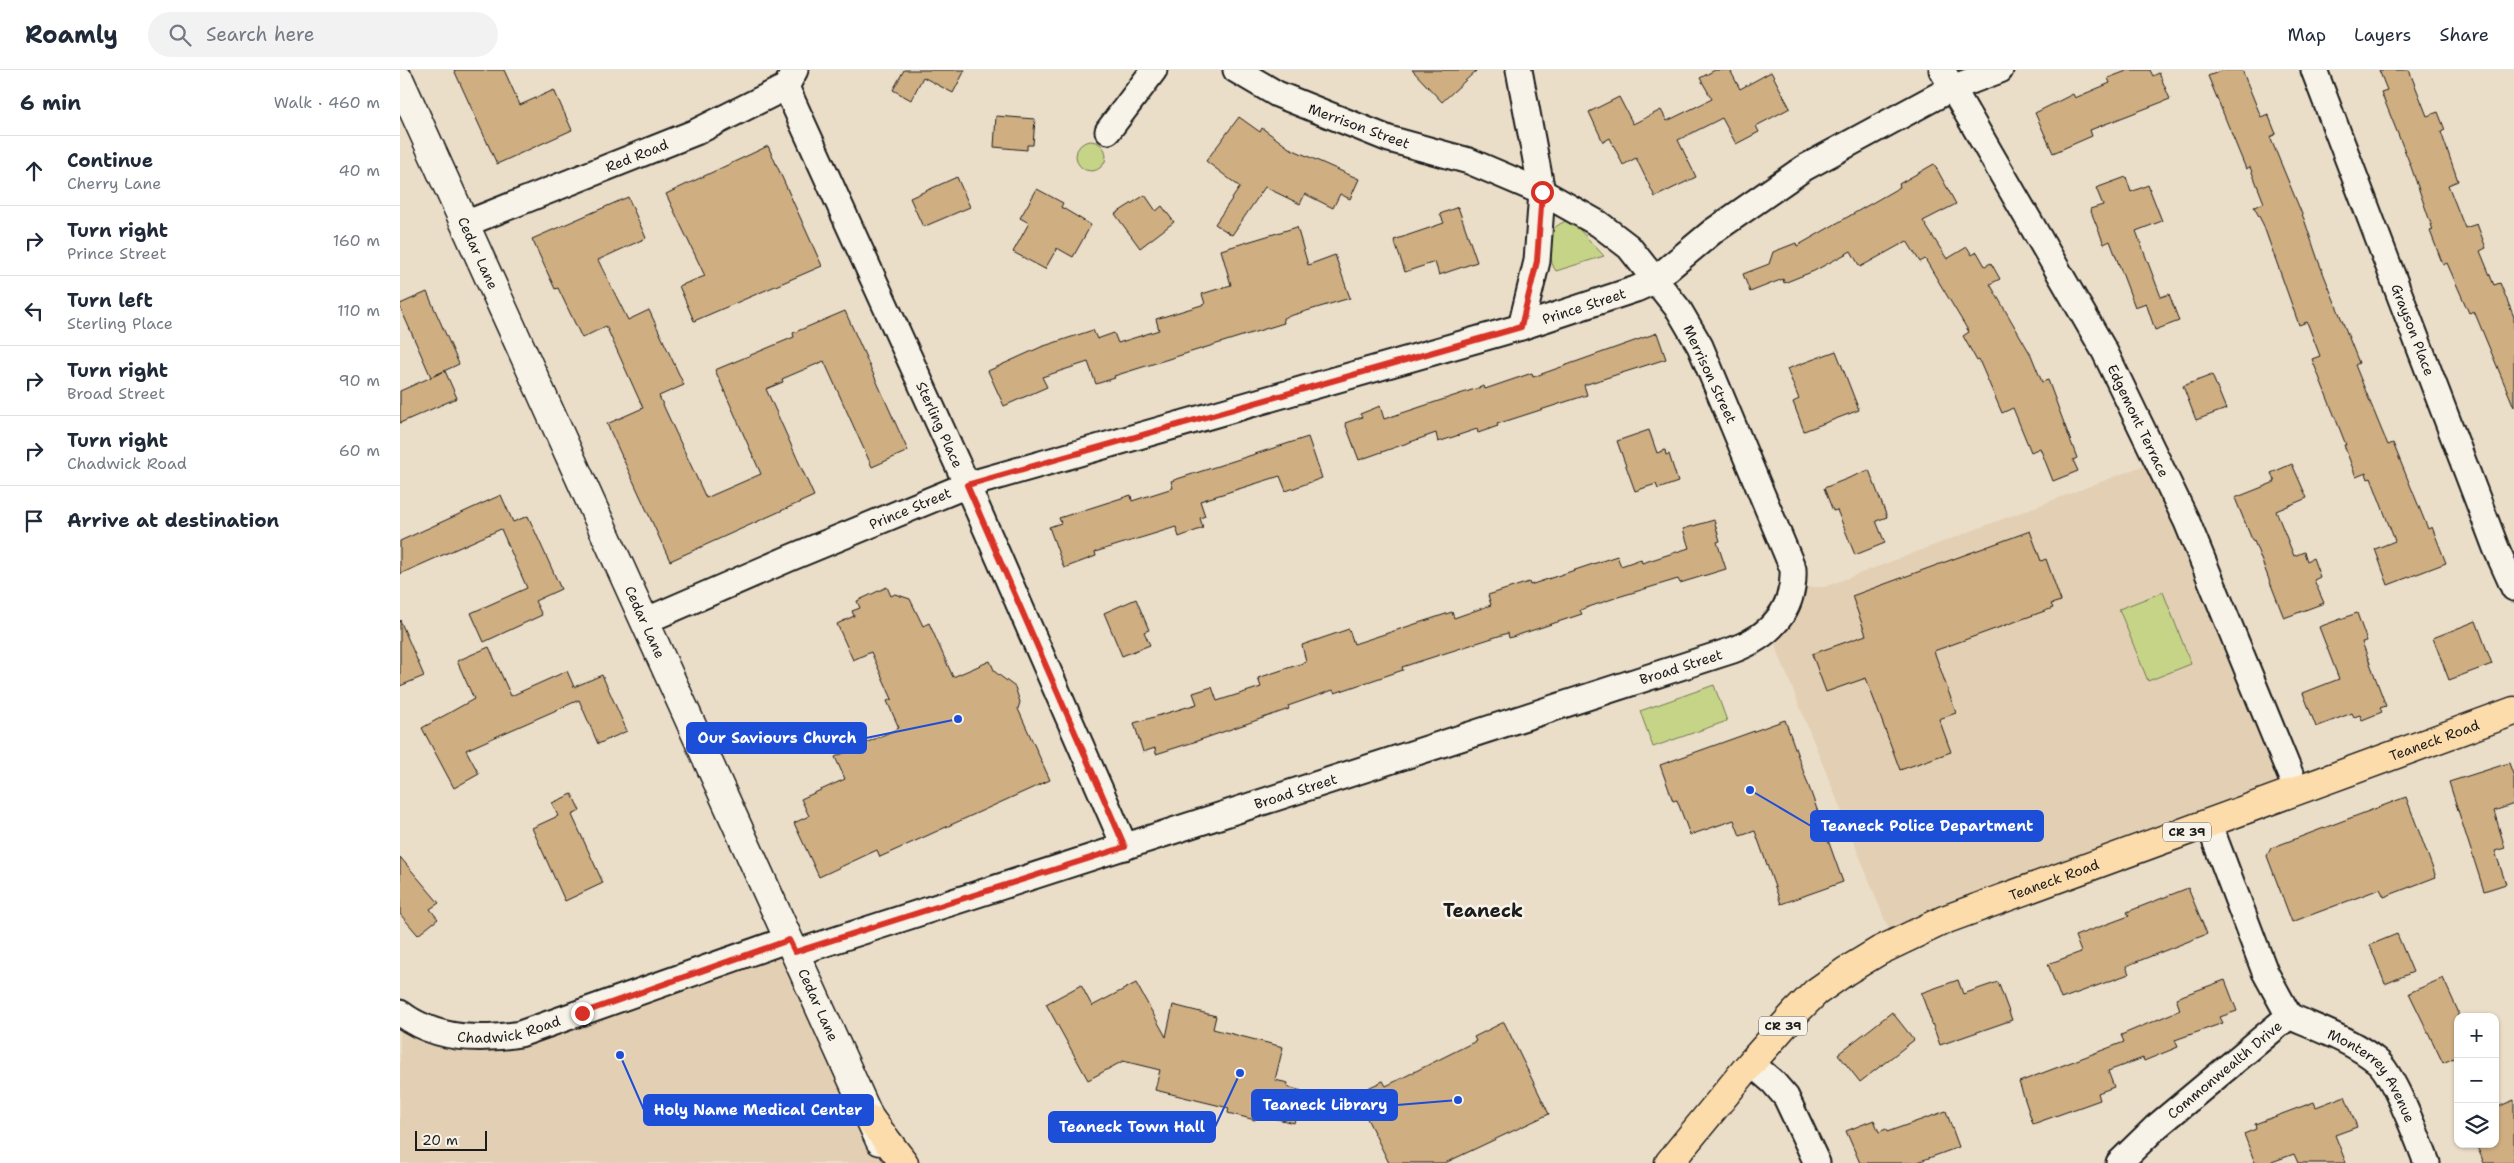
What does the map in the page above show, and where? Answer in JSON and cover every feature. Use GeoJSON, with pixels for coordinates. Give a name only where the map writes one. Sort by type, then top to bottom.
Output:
{"type":"FeatureCollection","features":[{"type":"Feature","properties":{"kind":"main road","name":"Cedar Lane"},"geometry":{"type":"LineString","coordinates":[[400,80],[890,1163]]}},
{"type":"Feature","properties":{"kind":"main road","name":"Teaneck Road"},"geometry":{"type":"LineString","coordinates":[[1669,1163],[1751,1063],[1795,1013],[1816,992],[1880,951],[1953,917],[2514,711]]}},
{"type":"Feature","properties":{"kind":"main road"},"geometry":{"type":"LineString","coordinates":[[871,1120],[904,1163]]}},
{"type":"Feature","properties":{"kind":"street"},"geometry":{"type":"LineString","coordinates":[[1108,131],[1154,70]]}},
{"type":"Feature","properties":{"kind":"street","name":"Merrison Street"},"geometry":{"type":"LineString","coordinates":[[1236,70],[1277,94],[1389,140],[1469,161],[1542,192],[1599,224],[1629,246],[1654,280],[1680,310],[1700,346],[1793,569],[1794,586],[1786,607]]}},
{"type":"Feature","properties":{"kind":"street"},"geometry":{"type":"LineString","coordinates":[[1518,70],[1542,192],[1537,261],[1521,327]]}},
{"type":"Feature","properties":{"kind":"street","name":"Prince Street"},"geometry":{"type":"LineString","coordinates":[[645,621],[790,558],[967,485],[1521,327],[1636,289],[1654,280],[1712,232],[1804,168],[1947,79],[2000,70]]}},
{"type":"Feature","properties":{"kind":"street","name":"Grayson Place"},"geometry":{"type":"LineString","coordinates":[[2314,70],[2496,548],[2514,588]]}},
{"type":"Feature","properties":{"kind":"street","name":"Red Road"},"geometry":{"type":"LineString","coordinates":[[465,224],[653,150],[791,78]]}},
{"type":"Feature","properties":{"kind":"street","name":"Sterling Place"},"geometry":{"type":"LineString","coordinates":[[791,78],[1125,847]]}},
{"type":"Feature","properties":{"kind":"street","name":"Edgemont Terrace"},"geometry":{"type":"LineString","coordinates":[[1947,79],[2105,352],[2187,522],[2297,792]]}},
{"type":"Feature","properties":{"kind":"street","name":"Broad Street"},"geometry":{"type":"LineString","coordinates":[[792,946],[1125,847],[1751,644],[1769,630],[1786,607]]}},
{"type":"Feature","properties":{"kind":"street","name":"Commonwealth Drive"},"geometry":{"type":"LineString","coordinates":[[2120,1163],[2156,1127],[2289,1016],[2265,972],[2209,824]]}},
{"type":"Feature","properties":{"kind":"street","name":"Chadwick Road"},"geometry":{"type":"LineString","coordinates":[[400,1013],[428,1029],[460,1037],[490,1039],[520,1034],[792,946]]}},
{"type":"Feature","properties":{"kind":"street","name":"Monterrey Avenue"},"geometry":{"type":"LineString","coordinates":[[2289,1016],[2346,1041],[2378,1062],[2396,1089],[2427,1163]]}},
{"type":"Feature","properties":{"kind":"street"},"geometry":{"type":"LineString","coordinates":[[1751,1063],[1773,1082],[1786,1097],[1817,1163]]}},
{"type":"Feature","properties":{"kind":"shaded area"},"geometry":{"type":"Polygon","coordinates":[[[2158,460],[2297,791],[1894,943],[1769,630],[1794,587],[1824,587],[2158,460]]]}},
{"type":"Feature","properties":{"kind":"shaded area"},"geometry":{"type":"Polygon","coordinates":[[[789,939],[890,1163],[400,1163],[400,1013],[490,1039],[789,939]]]}},
{"type":"Feature","properties":{"kind":"green space"},"geometry":{"type":"Polygon","coordinates":[[[1091,141],[1102,145],[1106,156],[1102,167],[1091,171],[1080,167],[1076,156],[1080,145],[1091,141]]]}},
{"type":"Feature","properties":{"kind":"green space"},"geometry":{"type":"Polygon","coordinates":[[[1566,221],[1577,227],[1604,256],[1556,271],[1551,259],[1550,239],[1555,228],[1566,221]]]}},
{"type":"Feature","properties":{"kind":"green space"},"geometry":{"type":"Polygon","coordinates":[[[2163,592],[2191,664],[2148,681],[2119,609],[2163,592]]]}},
{"type":"Feature","properties":{"kind":"green space"},"geometry":{"type":"Polygon","coordinates":[[[1714,685],[1727,721],[1653,747],[1640,711],[1714,685]]]}},
{"type":"Feature","properties":{"kind":"building"},"geometry":{"type":"Polygon","coordinates":[[[454,70],[504,70],[520,105],[554,90],[572,130],[497,164],[454,70]]]}},
{"type":"Feature","properties":{"kind":"building"},"geometry":{"type":"Polygon","coordinates":[[[904,70],[965,70],[953,93],[923,77],[911,100],[893,90],[904,70]]]}},
{"type":"Feature","properties":{"kind":"building"},"geometry":{"type":"Polygon","coordinates":[[[1412,70],[1477,70],[1442,102],[1412,70]]]}},
{"type":"Feature","properties":{"kind":"building"},"geometry":{"type":"Polygon","coordinates":[[[1715,70],[1730,70],[1740,89],[1771,72],[1790,108],[1756,126],[1759,132],[1736,144],[1722,118],[1678,140],[1696,177],[1655,197],[1636,158],[1623,165],[1610,138],[1603,142],[1589,112],[1619,97],[1633,124],[1661,110],[1667,121],[1712,99],[1700,78],[1715,70]]]}},
{"type":"Feature","properties":{"kind":"building"},"geometry":{"type":"Polygon","coordinates":[[[2129,70],[2150,70],[2153,76],[2159,73],[2170,99],[2090,130],[2092,136],[2053,153],[2035,113],[2073,94],[2075,98],[2110,83],[2108,78],[2129,70]]]}},
{"type":"Feature","properties":{"kind":"building"},"geometry":{"type":"Polygon","coordinates":[[[2224,70],[2242,70],[2261,117],[2268,114],[2276,134],[2270,137],[2304,219],[2318,260],[2359,363],[2355,365],[2388,445],[2393,443],[2428,529],[2432,527],[2446,563],[2388,585],[2375,549],[2395,541],[2371,478],[2368,479],[2366,473],[2356,477],[2344,445],[2346,445],[2312,359],[2320,356],[2307,322],[2299,325],[2263,224],[2254,207],[2264,203],[2250,167],[2246,169],[2208,76],[2224,70]]]}},
{"type":"Feature","properties":{"kind":"building"},"geometry":{"type":"Polygon","coordinates":[[[2379,70],[2409,70],[2427,116],[2438,112],[2445,130],[2441,132],[2458,181],[2448,185],[2465,228],[2477,224],[2486,248],[2480,251],[2494,285],[2500,283],[2514,317],[2514,407],[2474,311],[2469,313],[2447,263],[2443,265],[2430,231],[2433,230],[2410,164],[2381,92],[2387,90],[2379,70]]]}},
{"type":"Feature","properties":{"kind":"building"},"geometry":{"type":"Polygon","coordinates":[[[996,116],[1035,119],[1033,145],[1027,145],[1027,150],[994,147],[996,116]]]}},
{"type":"Feature","properties":{"kind":"building"},"geometry":{"type":"Polygon","coordinates":[[[1239,117],[1260,132],[1262,128],[1289,148],[1359,179],[1350,199],[1340,194],[1333,208],[1305,194],[1300,204],[1265,187],[1232,235],[1215,224],[1240,187],[1206,161],[1239,117]]]}},
{"type":"Feature","properties":{"kind":"building"},"geometry":{"type":"Polygon","coordinates":[[[768,146],[822,266],[694,321],[679,286],[705,276],[666,194],[768,146]]]}},
{"type":"Feature","properties":{"kind":"building"},"geometry":{"type":"Polygon","coordinates":[[[1934,164],[1956,204],[1923,221],[1947,259],[1967,247],[1972,255],[1977,252],[1985,266],[1991,263],[2000,279],[1990,284],[2031,355],[2042,382],[2048,380],[2077,458],[2073,460],[2078,471],[2053,481],[2040,448],[2031,452],[2013,408],[2002,413],[1979,360],[1977,361],[1963,336],[1969,332],[1925,259],[1920,262],[1907,241],[1860,267],[1851,251],[1814,271],[1784,283],[1783,279],[1750,292],[1743,274],[1769,264],[1773,252],[1796,243],[1797,246],[1900,187],[1899,184],[1934,164]]]}},
{"type":"Feature","properties":{"kind":"building"},"geometry":{"type":"Polygon","coordinates":[[[957,177],[970,207],[923,227],[910,198],[957,177]]]}},
{"type":"Feature","properties":{"kind":"building"},"geometry":{"type":"Polygon","coordinates":[[[2126,177],[2131,192],[2148,185],[2162,221],[2136,231],[2161,297],[2169,294],[2179,321],[2155,330],[2146,303],[2135,307],[2110,241],[2104,244],[2090,209],[2103,205],[2096,188],[2126,177]]]}},
{"type":"Feature","properties":{"kind":"building"},"geometry":{"type":"Polygon","coordinates":[[[1037,189],[1063,203],[1061,207],[1091,225],[1073,257],[1057,248],[1045,269],[1013,252],[1029,223],[1020,218],[1037,189]]]}},
{"type":"Feature","properties":{"kind":"building"},"geometry":{"type":"Polygon","coordinates":[[[1145,195],[1156,211],[1162,206],[1174,222],[1140,248],[1115,214],[1145,195]]]}},
{"type":"Feature","properties":{"kind":"building"},"geometry":{"type":"Polygon","coordinates":[[[628,197],[646,238],[598,260],[628,320],[649,310],[684,385],[659,396],[706,498],[761,474],[715,370],[794,337],[793,333],[845,311],[908,451],[872,467],[824,361],[782,379],[783,382],[766,389],[814,496],[670,561],[607,424],[643,408],[606,326],[582,338],[558,288],[555,289],[532,239],[628,197]]]}},
{"type":"Feature","properties":{"kind":"building"},"geometry":{"type":"Polygon","coordinates":[[[1458,207],[1477,262],[1439,275],[1435,262],[1405,272],[1394,240],[1444,223],[1440,214],[1458,207]]]}},
{"type":"Feature","properties":{"kind":"building"},"geometry":{"type":"Polygon","coordinates":[[[1297,227],[1308,265],[1335,255],[1350,298],[1283,318],[1284,323],[1114,376],[1115,378],[1096,384],[1088,362],[1042,377],[1047,387],[1004,406],[988,371],[1041,347],[1093,330],[1097,339],[1114,333],[1118,343],[1159,330],[1156,319],[1205,304],[1202,294],[1231,285],[1221,250],[1297,227]]]}},
{"type":"Feature","properties":{"kind":"building"},"geometry":{"type":"Polygon","coordinates":[[[427,292],[459,364],[431,377],[400,307],[400,304],[427,292]]]}},
{"type":"Feature","properties":{"kind":"building"},"geometry":{"type":"Polygon","coordinates":[[[1657,333],[1666,359],[1584,385],[1587,395],[1497,424],[1498,426],[1478,433],[1477,429],[1438,442],[1436,433],[1359,460],[1345,423],[1362,417],[1360,414],[1380,406],[1384,419],[1484,386],[1485,389],[1532,373],[1533,377],[1657,333]]]}},
{"type":"Feature","properties":{"kind":"building"},"geometry":{"type":"Polygon","coordinates":[[[1836,351],[1859,410],[1804,431],[1793,402],[1799,399],[1787,369],[1836,351]]]}},
{"type":"Feature","properties":{"kind":"building"},"geometry":{"type":"Polygon","coordinates":[[[445,371],[457,398],[400,423],[400,391],[445,371]]]}},
{"type":"Feature","properties":{"kind":"building"},"geometry":{"type":"Polygon","coordinates":[[[2212,375],[2226,409],[2196,420],[2183,386],[2212,375]]]}},
{"type":"Feature","properties":{"kind":"building"},"geometry":{"type":"Polygon","coordinates":[[[1649,430],[1657,453],[1665,450],[1666,455],[1669,454],[1678,482],[1658,489],[1656,484],[1635,491],[1617,441],[1649,430]]]}},
{"type":"Feature","properties":{"kind":"building"},"geometry":{"type":"Polygon","coordinates":[[[1308,437],[1322,478],[1286,491],[1280,476],[1200,501],[1205,516],[1200,518],[1203,528],[1179,537],[1176,527],[1095,552],[1096,556],[1064,568],[1049,527],[1061,523],[1059,518],[1131,495],[1132,501],[1173,488],[1171,481],[1308,437]]]}},
{"type":"Feature","properties":{"kind":"building"},"geometry":{"type":"Polygon","coordinates":[[[2292,464],[2307,498],[2276,511],[2294,556],[2304,552],[2307,561],[2313,558],[2320,577],[2314,580],[2324,603],[2284,618],[2235,498],[2275,482],[2271,473],[2292,464]]]}},
{"type":"Feature","properties":{"kind":"building"},"geometry":{"type":"Polygon","coordinates":[[[1869,470],[1887,517],[1876,521],[1885,543],[1855,555],[1837,510],[1833,511],[1824,488],[1869,470]]]}},
{"type":"Feature","properties":{"kind":"building"},"geometry":{"type":"Polygon","coordinates":[[[501,495],[513,522],[528,516],[561,589],[535,601],[542,615],[484,642],[471,613],[527,588],[501,529],[400,574],[400,541],[501,495]]]}},
{"type":"Feature","properties":{"kind":"building"},"geometry":{"type":"Polygon","coordinates":[[[1714,520],[1720,541],[1717,542],[1726,569],[1680,583],[1678,579],[1618,597],[1580,610],[1582,614],[1509,638],[1508,633],[1402,667],[1403,670],[1335,693],[1333,690],[1288,706],[1289,709],[1156,754],[1155,748],[1143,752],[1134,723],[1197,704],[1193,693],[1212,687],[1217,701],[1261,687],[1258,678],[1306,662],[1302,645],[1349,629],[1354,644],[1452,612],[1454,618],[1491,605],[1488,595],[1529,582],[1530,585],[1617,556],[1621,566],[1641,559],[1642,563],[1689,548],[1683,529],[1714,520]]]}},
{"type":"Feature","properties":{"kind":"building"},"geometry":{"type":"Polygon","coordinates":[[[2030,531],[2041,561],[2046,559],[2061,601],[2051,604],[2053,608],[1934,651],[1956,713],[1939,719],[1951,752],[1900,770],[1866,678],[1826,692],[1812,654],[1866,635],[1852,596],[2030,531]]]}},
{"type":"Feature","properties":{"kind":"building"},"geometry":{"type":"Polygon","coordinates":[[[887,587],[891,596],[895,594],[910,599],[923,626],[929,623],[953,677],[990,661],[995,672],[1015,687],[1020,702],[1018,709],[1050,780],[880,857],[877,850],[819,877],[794,823],[809,816],[801,799],[845,779],[835,757],[899,728],[887,701],[892,699],[871,652],[853,660],[837,624],[854,616],[852,611],[860,608],[857,601],[887,587]]]}},
{"type":"Feature","properties":{"kind":"building"},"geometry":{"type":"Polygon","coordinates":[[[1136,599],[1149,630],[1144,632],[1150,645],[1122,656],[1104,613],[1136,599]]]}},
{"type":"Feature","properties":{"kind":"building"},"geometry":{"type":"Polygon","coordinates":[[[2357,613],[2367,641],[2362,642],[2386,706],[2380,708],[2382,712],[2362,720],[2360,715],[2354,717],[2352,713],[2316,727],[2303,693],[2339,679],[2319,627],[2357,613]]]}},
{"type":"Feature","properties":{"kind":"building"},"geometry":{"type":"Polygon","coordinates":[[[400,620],[424,676],[400,686],[400,620]]]}},
{"type":"Feature","properties":{"kind":"building"},"geometry":{"type":"Polygon","coordinates":[[[2476,621],[2492,664],[2449,680],[2433,638],[2476,621]]]}},
{"type":"Feature","properties":{"kind":"building"},"geometry":{"type":"Polygon","coordinates":[[[489,647],[511,696],[567,671],[574,687],[602,675],[627,731],[598,744],[579,700],[466,750],[479,774],[454,788],[422,728],[474,699],[457,661],[489,647]]]}},
{"type":"Feature","properties":{"kind":"building"},"geometry":{"type":"Polygon","coordinates":[[[1785,720],[1843,882],[1781,904],[1755,831],[1740,836],[1734,820],[1690,835],[1677,800],[1673,801],[1660,765],[1785,720]]]}},
{"type":"Feature","properties":{"kind":"building"},"geometry":{"type":"Polygon","coordinates":[[[2509,763],[2514,777],[2514,804],[2494,811],[2505,848],[2495,851],[2506,884],[2484,891],[2449,782],[2509,763]]]}},
{"type":"Feature","properties":{"kind":"building"},"geometry":{"type":"Polygon","coordinates":[[[572,794],[580,811],[572,815],[603,883],[565,901],[532,828],[558,816],[552,803],[572,794]]]}},
{"type":"Feature","properties":{"kind":"building"},"geometry":{"type":"Polygon","coordinates":[[[2406,797],[2436,877],[2384,897],[2380,889],[2292,922],[2267,856],[2271,848],[2406,797]]]}},
{"type":"Feature","properties":{"kind":"building"},"geometry":{"type":"Polygon","coordinates":[[[400,857],[439,903],[430,909],[438,919],[418,935],[400,914],[400,857]]]}},
{"type":"Feature","properties":{"kind":"building"},"geometry":{"type":"Polygon","coordinates":[[[2188,888],[2207,934],[2126,966],[2129,974],[2061,999],[2048,964],[2081,952],[2075,936],[2129,916],[2127,912],[2188,888]]]}},
{"type":"Feature","properties":{"kind":"building"},"geometry":{"type":"Polygon","coordinates":[[[2397,934],[2413,972],[2385,984],[2370,945],[2397,934]]]}},
{"type":"Feature","properties":{"kind":"building"},"geometry":{"type":"Polygon","coordinates":[[[2443,978],[2458,1011],[2458,1013],[2454,1013],[2454,1058],[2443,1063],[2409,993],[2443,978]]]}},
{"type":"Feature","properties":{"kind":"building"},"geometry":{"type":"Polygon","coordinates":[[[1958,980],[1963,994],[1998,982],[2012,1020],[1940,1045],[1921,993],[1958,980]]]}},
{"type":"Feature","properties":{"kind":"building"},"geometry":{"type":"Polygon","coordinates":[[[2225,980],[2237,1011],[2220,1017],[2223,1023],[2175,1040],[2178,1047],[2144,1061],[2143,1058],[2108,1071],[2114,1087],[2098,1093],[2100,1100],[2033,1124],[2019,1082],[2124,1042],[2121,1035],[2180,1010],[2176,998],[2225,980]]]}},
{"type":"Feature","properties":{"kind":"building"},"geometry":{"type":"Polygon","coordinates":[[[1136,983],[1166,1037],[1173,1005],[1216,1016],[1213,1029],[1283,1047],[1275,1080],[1288,1083],[1287,1087],[1302,1091],[1294,1123],[1256,1114],[1255,1120],[1228,1113],[1229,1108],[1155,1090],[1160,1070],[1123,1061],[1088,1080],[1046,1004],[1081,985],[1092,1006],[1136,983]]]}},
{"type":"Feature","properties":{"kind":"building"},"geometry":{"type":"Polygon","coordinates":[[[1892,1012],[1914,1040],[1860,1082],[1838,1054],[1892,1012]]]}},
{"type":"Feature","properties":{"kind":"building"},"geometry":{"type":"Polygon","coordinates":[[[1504,1022],[1549,1114],[1445,1163],[1389,1163],[1355,1094],[1383,1081],[1386,1086],[1476,1041],[1474,1037],[1504,1022]]]}},
{"type":"Feature","properties":{"kind":"building"},"geometry":{"type":"Polygon","coordinates":[[[2345,1096],[2357,1127],[2335,1135],[2346,1163],[2298,1163],[2294,1154],[2269,1163],[2255,1163],[2244,1134],[2256,1129],[2255,1124],[2314,1102],[2316,1107],[2345,1096]]]}},
{"type":"Feature","properties":{"kind":"building"},"geometry":{"type":"Polygon","coordinates":[[[2514,1100],[2514,1163],[2484,1163],[2478,1148],[2499,1148],[2499,1106],[2514,1100]]]}},
{"type":"Feature","properties":{"kind":"building"},"geometry":{"type":"Polygon","coordinates":[[[1946,1111],[1959,1147],[1915,1163],[1860,1163],[1846,1131],[1874,1120],[1879,1132],[1886,1129],[1887,1132],[1946,1111]]]}},
{"type":"Feature","properties":{"kind":"place","name":"Our Saviours Church"},"geometry":{"type":"Point","coordinates":[958,719]}},
{"type":"Feature","properties":{"kind":"place","name":"Teaneck Police Department"},"geometry":{"type":"Point","coordinates":[1750,790]}},
{"type":"Feature","properties":{"kind":"place","name":"Holy Name Medical Center"},"geometry":{"type":"Point","coordinates":[620,1055]}},
{"type":"Feature","properties":{"kind":"place","name":"Teaneck Town Hall"},"geometry":{"type":"Point","coordinates":[1240,1073]}},
{"type":"Feature","properties":{"kind":"place","name":"Teaneck Library"},"geometry":{"type":"Point","coordinates":[1458,1100]}},
{"type":"Feature","properties":{"kind":"district","name":"Teaneck"},"geometry":{"type":"Point","coordinates":[1483,910]}},
{"type":"Feature","properties":{"kind":"route"},"geometry":{"type":"LineString","coordinates":[[582,1013],[789,940],[795,952],[1125,847],[967,485],[1521,327],[1537,261],[1542,192]]}}]}
